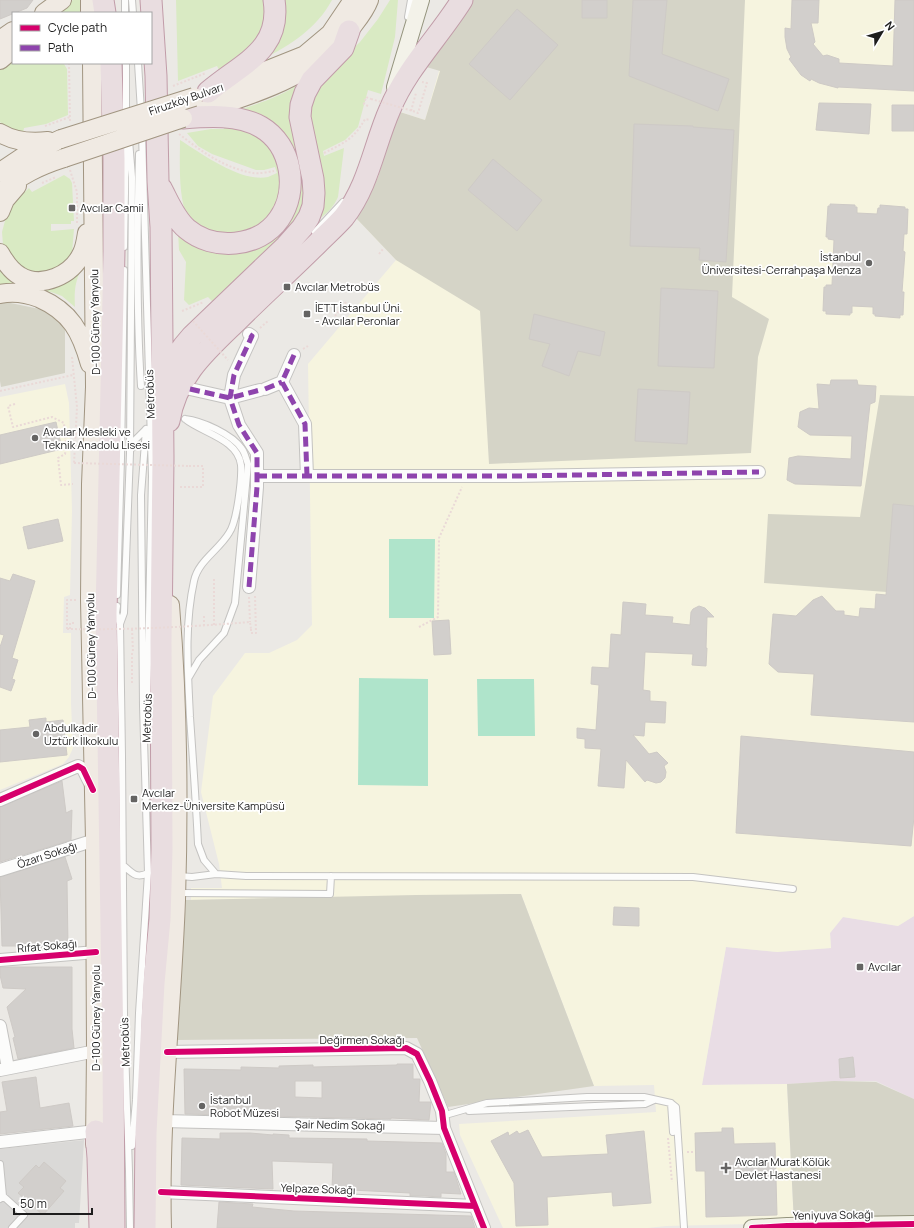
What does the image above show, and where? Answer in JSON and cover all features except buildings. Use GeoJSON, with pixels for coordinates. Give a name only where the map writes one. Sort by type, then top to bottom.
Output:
{"type":"FeatureCollection","features":[{"type":"Feature","properties":{"kind":"highway"},"geometry":{"type":"LineString","coordinates":[[103,0],[105,12]]}},
{"type":"Feature","properties":{"kind":"highway"},"geometry":{"type":"LineString","coordinates":[[111,0],[111,12]]}},
{"type":"Feature","properties":{"kind":"highway"},"geometry":{"type":"LineString","coordinates":[[151,0],[165,81]]}},
{"type":"Feature","properties":{"kind":"highway"},"geometry":{"type":"LineString","coordinates":[[145,1228],[146,1133],[154,984],[160,919],[162,849],[161,649],[163,458],[161,227],[158,181],[165,81],[166,36],[164,0]]}},
{"type":"Feature","properties":{"kind":"highway"},"geometry":{"type":"LineString","coordinates":[[203,87],[219,82],[250,61],[266,44],[272,33],[275,21],[274,0]]}},
{"type":"Feature","properties":{"kind":"highway"},"geometry":{"type":"LineString","coordinates":[[163,458],[173,403],[191,368],[301,256],[344,217],[362,187],[384,114],[416,63],[462,0]]}},
{"type":"Feature","properties":{"kind":"highway"},"geometry":{"type":"LineString","coordinates":[[162,385],[173,360],[182,346],[286,246],[302,228],[309,217],[313,206],[314,179],[300,117],[301,105],[312,80],[342,48],[349,31]]}},
{"type":"Feature","properties":{"kind":"highway"},"geometry":{"type":"LineString","coordinates":[[111,64],[114,158],[114,251],[106,614],[113,1058],[114,1228]]}},
{"type":"Feature","properties":{"kind":"highway"},"geometry":{"type":"LineString","coordinates":[[158,181],[175,214],[186,229],[217,243],[237,244],[259,236],[279,219],[286,207],[290,181],[288,165],[284,153],[274,138],[261,127],[246,121],[219,116],[180,124]]}},
{"type":"Feature","properties":{"kind":"highway"},"geometry":{"type":"LineString","coordinates":[[96,1130],[100,1228]]}},
{"type":"Feature","properties":{"kind":"main road"},"geometry":{"type":"LineString","coordinates":[[45,12],[62,0]]}},
{"type":"Feature","properties":{"kind":"main road"},"geometry":{"type":"LineString","coordinates":[[90,0],[90,12]]}},
{"type":"Feature","properties":{"kind":"main road"},"geometry":{"type":"LineString","coordinates":[[277,66],[314,34],[333,12],[339,0]]}},
{"type":"Feature","properties":{"kind":"main road","name":"Firuzköy Bulvarı"},"geometry":{"type":"LineString","coordinates":[[0,172],[24,156],[66,132],[203,87],[277,66],[305,55],[320,43],[339,23],[365,2]]}},
{"type":"Feature","properties":{"kind":"main road","name":"Firuzköy Bulvarı"},"geometry":{"type":"LineString","coordinates":[[0,193],[11,183],[32,179],[46,164],[67,162],[180,124],[287,80],[310,67],[333,49],[349,31],[365,2]]}},
{"type":"Feature","properties":{"kind":"main road"},"geometry":{"type":"LineString","coordinates":[[0,40],[12,32]]}},
{"type":"Feature","properties":{"kind":"main road"},"geometry":{"type":"LineString","coordinates":[[0,60],[12,50]]}},
{"type":"Feature","properties":{"kind":"main road"},"geometry":{"type":"LineString","coordinates":[[80,64],[92,109]]}},
{"type":"Feature","properties":{"kind":"main road","name":"D-100 Güney Yanyolu"},"geometry":{"type":"LineString","coordinates":[[90,1228],[96,1130],[95,840],[90,592],[91,484],[95,387],[92,64]]}},
{"type":"Feature","properties":{"kind":"main road"},"geometry":{"type":"LineString","coordinates":[[0,133],[13,140],[25,142],[66,132]]}},
{"type":"Feature","properties":{"kind":"main road"},"geometry":{"type":"LineString","coordinates":[[0,212],[5,200],[32,179]]}},
{"type":"Feature","properties":{"kind":"main road"},"geometry":{"type":"LineString","coordinates":[[0,253],[12,270],[21,277],[37,281],[52,280],[73,266],[82,254],[94,211]]}},
{"type":"Feature","properties":{"kind":"main road"},"geometry":{"type":"LineString","coordinates":[[0,294],[20,292],[46,301],[59,308],[70,320],[81,338],[86,351],[95,387]]}},
{"type":"Feature","properties":{"kind":"main road"},"geometry":{"type":"LineString","coordinates":[[162,562],[169,592],[176,710],[178,818],[171,993],[163,1121],[161,1192],[162,1228]]}},
{"type":"Feature","properties":{"kind":"street"},"geometry":{"type":"LineString","coordinates":[[384,114],[421,0]]}},
{"type":"Feature","properties":{"kind":"street"},"geometry":{"type":"LineString","coordinates":[[249,334],[252,336],[234,375],[230,398],[239,425],[257,453],[257,476],[249,586]]}},
{"type":"Feature","properties":{"kind":"street"},"geometry":{"type":"LineString","coordinates":[[190,389],[230,398],[262,390],[282,382],[294,355]]}},
{"type":"Feature","properties":{"kind":"street"},"geometry":{"type":"LineString","coordinates":[[282,382],[305,424],[307,476]]}},
{"type":"Feature","properties":{"kind":"street"},"geometry":{"type":"LineString","coordinates":[[257,476],[467,476],[758,472]]}},
{"type":"Feature","properties":{"kind":"street"},"geometry":{"type":"LineString","coordinates":[[0,800],[78,766],[83,769],[93,790]]}},
{"type":"Feature","properties":{"kind":"street","name":"Özarı Sokağı"},"geometry":{"type":"LineString","coordinates":[[0,870],[95,840]]}},
{"type":"Feature","properties":{"kind":"street","name":"Rıfat Sokağı"},"geometry":{"type":"LineString","coordinates":[[0,960],[96,952]]}},
{"type":"Feature","properties":{"kind":"street"},"geometry":{"type":"LineString","coordinates":[[0,1026],[4,1069],[96,1051]]}},
{"type":"Feature","properties":{"kind":"street","name":"Değirmen Sokağı"},"geometry":{"type":"LineString","coordinates":[[167,1052],[406,1048],[417,1054],[430,1081],[443,1122],[484,1228]]}},
{"type":"Feature","properties":{"kind":"street","name":"Şair Nedim Sokağı"},"geometry":{"type":"LineString","coordinates":[[163,1121],[443,1122]]}},
{"type":"Feature","properties":{"kind":"street"},"geometry":{"type":"LineString","coordinates":[[0,1142],[96,1130]]}},
{"type":"Feature","properties":{"kind":"street","name":"Yelpaze Sokağı"},"geometry":{"type":"LineString","coordinates":[[161,1192],[475,1206]]}},
{"type":"Feature","properties":{"kind":"street","name":"Yeniyuva Sokağı"},"geometry":{"type":"LineString","coordinates":[[752,1228],[914,1224]]}},
{"type":"Feature","properties":{"kind":"lane"},"geometry":{"type":"LineString","coordinates":[[125,0],[125,12]]}},
{"type":"Feature","properties":{"kind":"lane"},"geometry":{"type":"LineString","coordinates":[[132,0],[133,12]]}},
{"type":"Feature","properties":{"kind":"lane"},"geometry":{"type":"LineString","coordinates":[[389,85],[403,41],[411,0]]}},
{"type":"Feature","properties":{"kind":"lane"},"geometry":{"type":"LineString","coordinates":[[126,64],[127,125]]}},
{"type":"Feature","properties":{"kind":"lane"},"geometry":{"type":"LineString","coordinates":[[138,64],[141,119]]}},
{"type":"Feature","properties":{"kind":"lane"},"geometry":{"type":"LineString","coordinates":[[361,170],[384,114]]}},
{"type":"Feature","properties":{"kind":"lane","name":"Metrobüs"},"geometry":{"type":"LineString","coordinates":[[130,374],[137,384],[141,386],[139,363],[137,233],[141,127],[152,476],[145,764]]}},
{"type":"Feature","properties":{"kind":"lane","name":"Metrobüs"},"geometry":{"type":"LineString","coordinates":[[120,624],[124,613],[130,453],[132,177],[127,132],[124,250]]}},
{"type":"Feature","properties":{"kind":"lane"},"geometry":{"type":"LineString","coordinates":[[311,237],[347,197]]}},
{"type":"Feature","properties":{"kind":"lane","name":"Metrobüs"},"geometry":{"type":"LineString","coordinates":[[124,266],[121,458],[116,613],[120,624],[124,1015],[130,1228]]}},
{"type":"Feature","properties":{"kind":"lane"},"geometry":{"type":"LineString","coordinates":[[188,679],[199,660],[224,633],[235,603],[248,464],[243,450],[232,438],[197,421],[185,419],[191,424],[228,444],[237,454],[241,465],[235,519],[230,533],[202,564],[194,580],[189,613],[188,679],[198,844],[204,860],[216,874]]}},
{"type":"Feature","properties":{"kind":"lane","name":"Metrobüs"},"geometry":{"type":"LineString","coordinates":[[129,1171],[136,1100],[138,1013],[148,872],[143,706],[141,495],[146,429],[134,441],[130,453]]}},
{"type":"Feature","properties":{"kind":"lane"},"geometry":{"type":"LineString","coordinates":[[123,865],[137,876],[142,876],[148,872]]}},
{"type":"Feature","properties":{"kind":"lane"},"geometry":{"type":"LineString","coordinates":[[176,884],[192,877],[216,874],[246,876],[693,878],[793,889]]}},
{"type":"Feature","properties":{"kind":"lane"},"geometry":{"type":"LineString","coordinates":[[176,884],[191,894],[330,894],[330,876]]}},
{"type":"Feature","properties":{"kind":"lane"},"geometry":{"type":"LineString","coordinates":[[443,1122],[458,1112],[487,1104],[564,1099],[644,1097],[673,1105]]}},
{"type":"Feature","properties":{"kind":"lane"},"geometry":{"type":"LineString","coordinates":[[673,1105],[681,1228]]}},
{"type":"Feature","properties":{"kind":"lane"},"geometry":{"type":"LineString","coordinates":[[673,1105],[684,1228]]}},
{"type":"Feature","properties":{"kind":"lane"},"geometry":{"type":"LineString","coordinates":[[0,1164],[1,1197],[24,1215],[12,1228]]}},
{"type":"Feature","properties":{"kind":"path"},"geometry":{"type":"LineString","coordinates":[[66,132],[70,117],[69,64]]}},
{"type":"Feature","properties":{"kind":"path"},"geometry":{"type":"LineString","coordinates":[[165,81],[203,87]]}},
{"type":"Feature","properties":{"kind":"path"},"geometry":{"type":"LineString","coordinates":[[368,106],[364,104],[366,97],[418,113],[427,83],[420,81]]}},
{"type":"Feature","properties":{"kind":"path"},"geometry":{"type":"LineString","coordinates":[[412,111],[418,88]]}},
{"type":"Feature","properties":{"kind":"path"},"geometry":{"type":"LineString","coordinates":[[44,126],[70,117]]}},
{"type":"Feature","properties":{"kind":"path"},"geometry":{"type":"LineString","coordinates":[[324,153],[346,142],[358,130],[365,119]]}},
{"type":"Feature","properties":{"kind":"path"},"geometry":{"type":"LineString","coordinates":[[180,124],[203,153],[226,165],[254,173],[275,171]]}},
{"type":"Feature","properties":{"kind":"path"},"geometry":{"type":"LineString","coordinates":[[67,162],[77,192],[77,230]]}},
{"type":"Feature","properties":{"kind":"path"},"geometry":{"type":"LineString","coordinates":[[32,179],[58,176]]}},
{"type":"Feature","properties":{"kind":"path"},"geometry":{"type":"LineString","coordinates":[[379,254],[383,249]]}},
{"type":"Feature","properties":{"kind":"path"},"geometry":{"type":"LineString","coordinates":[[182,311],[210,300]]}},
{"type":"Feature","properties":{"kind":"path"},"geometry":{"type":"LineString","coordinates":[[335,316],[346,302]]}},
{"type":"Feature","properties":{"kind":"path"},"geometry":{"type":"LineString","coordinates":[[193,321],[228,360]]}},
{"type":"Feature","properties":{"kind":"path"},"geometry":{"type":"LineString","coordinates":[[72,353],[77,407],[74,463],[203,466],[203,487],[180,487]]}},
{"type":"Feature","properties":{"kind":"path"},"geometry":{"type":"LineString","coordinates":[[0,391],[73,375]]}},
{"type":"Feature","properties":{"kind":"path"},"geometry":{"type":"LineString","coordinates":[[15,404],[8,406],[13,427],[52,417],[64,423],[66,449],[65,454],[58,458],[61,485],[73,484]]}},
{"type":"Feature","properties":{"kind":"path"},"geometry":{"type":"LineString","coordinates":[[419,627],[438,617],[439,538],[467,476]]}},
{"type":"Feature","properties":{"kind":"path"},"geometry":{"type":"LineString","coordinates":[[214,577],[214,625]]}},
{"type":"Feature","properties":{"kind":"path"},"geometry":{"type":"LineString","coordinates":[[249,586],[254,587],[256,633],[251,633],[249,586]]}},
{"type":"Feature","properties":{"kind":"path"},"geometry":{"type":"LineString","coordinates":[[67,600],[68,629]]}},
{"type":"Feature","properties":{"kind":"path"},"geometry":{"type":"LineString","coordinates":[[204,616],[204,626]]}},
{"type":"Feature","properties":{"kind":"path"},"geometry":{"type":"LineString","coordinates":[[68,629],[70,622],[75,622]]}},
{"type":"Feature","properties":{"kind":"path"},"geometry":{"type":"LineString","coordinates":[[68,629],[132,629],[204,626],[250,622]]}},
{"type":"Feature","properties":{"kind":"path"},"geometry":{"type":"LineString","coordinates":[[132,629],[132,683]]}},
{"type":"Feature","properties":{"kind":"path"},"geometry":{"type":"LineString","coordinates":[[132,652],[136,653]]}},
{"type":"Feature","properties":{"kind":"path"},"geometry":{"type":"LineString","coordinates":[[668,1138],[672,1187]]}},
{"type":"Feature","properties":{"kind":"shaded area"},"geometry":{"type":"Polygon","coordinates":[[[472,0],[914,0],[914,916],[898,926],[843,917],[830,933],[831,948],[777,952],[726,947],[702,1085],[787,1084],[794,1223],[666,1226],[648,1228],[503,1228],[460,1135],[459,1124],[656,1112],[654,1085],[594,1086],[521,894],[191,900],[191,888],[222,888],[219,864],[201,792],[213,696],[245,653],[269,653],[297,640],[312,625],[308,364],[396,260],[356,218],[378,177],[395,122],[400,112],[425,120],[439,71],[472,0]]]}},
{"type":"Feature","properties":{"kind":"shaded area"},"geometry":{"type":"Polygon","coordinates":[[[472,0],[745,0],[732,297],[769,319],[758,357],[751,453],[489,464],[480,311],[396,260],[356,218],[378,177],[395,122],[400,112],[425,120],[440,71],[423,66],[472,0]]]}},
{"type":"Feature","properties":{"kind":"shaded area"},"geometry":{"type":"Polygon","coordinates":[[[1,301],[54,312],[65,325],[65,373],[1,387],[1,301]]]}},
{"type":"Feature","properties":{"kind":"shaded area"},"geometry":{"type":"Polygon","coordinates":[[[65,384],[69,403],[72,511],[70,595],[64,597],[63,633],[71,633],[71,704],[73,748],[69,757],[63,764],[0,790],[0,397],[65,384]]]}},
{"type":"Feature","properties":{"kind":"shaded area"},"geometry":{"type":"Polygon","coordinates":[[[880,395],[914,396],[914,594],[764,583],[768,514],[860,517],[880,395]]]}},
{"type":"Feature","properties":{"kind":"shaded area"},"geometry":{"type":"Polygon","coordinates":[[[521,894],[594,1086],[448,1107],[417,1038],[176,1040],[186,900],[521,894]]]}},
{"type":"Feature","properties":{"kind":"shaded area"},"geometry":{"type":"Polygon","coordinates":[[[914,916],[914,1099],[876,1081],[702,1085],[726,947],[777,952],[831,948],[830,933],[843,917],[898,926],[914,916]]]}},
{"type":"Feature","properties":{"kind":"shaded area"},"geometry":{"type":"Polygon","coordinates":[[[834,1081],[876,1082],[914,1099],[914,1216],[794,1223],[787,1084],[834,1081]]]}},
{"type":"Feature","properties":{"kind":"shaded area"},"geometry":{"type":"Polygon","coordinates":[[[84,1140],[79,1223],[75,1223],[75,1228],[0,1228],[0,1149],[84,1140]]]}},
{"type":"Feature","properties":{"kind":"green space"},"geometry":{"type":"Polygon","coordinates":[[[73,0],[80,0],[80,12],[58,12],[73,0]]]}},
{"type":"Feature","properties":{"kind":"green space"},"geometry":{"type":"Polygon","coordinates":[[[176,0],[269,0],[271,11],[253,46],[231,64],[219,70],[217,66],[178,81],[176,0]]]}},
{"type":"Feature","properties":{"kind":"green space"},"geometry":{"type":"Polygon","coordinates":[[[283,0],[332,0],[319,19],[302,35],[293,42],[263,59],[283,0]]]}},
{"type":"Feature","properties":{"kind":"green space"},"geometry":{"type":"Polygon","coordinates":[[[390,0],[398,0],[395,37],[381,94],[368,90],[358,127],[345,140],[323,151],[324,156],[344,148],[338,197],[330,209],[319,219],[308,136],[308,97],[340,61],[360,42],[378,19],[390,0]]]}},
{"type":"Feature","properties":{"kind":"green space"},"geometry":{"type":"Polygon","coordinates":[[[12,58],[12,64],[64,64],[67,69],[68,115],[46,124],[24,128],[23,133],[16,132],[5,126],[0,122],[0,69],[12,58]]]}},
{"type":"Feature","properties":{"kind":"green space"},"geometry":{"type":"Polygon","coordinates":[[[303,81],[308,187],[301,217],[215,304],[208,297],[189,305],[184,300],[186,262],[179,250],[178,231],[201,247],[216,253],[231,252],[256,244],[296,172],[236,111],[280,95],[303,81]]]}},
{"type":"Feature","properties":{"kind":"green space"},"geometry":{"type":"Polygon","coordinates":[[[225,124],[256,134],[278,157],[282,191],[271,217],[248,234],[201,231],[187,215],[182,198],[180,178],[180,140],[222,166],[246,176],[258,178],[268,177],[277,173],[275,167],[264,170],[256,170],[212,154],[198,146],[187,133],[211,129],[224,129],[225,124]]]}},
{"type":"Feature","properties":{"kind":"green space"},"geometry":{"type":"Polygon","coordinates":[[[64,175],[70,179],[72,183],[74,221],[71,221],[71,224],[51,224],[51,231],[74,229],[72,253],[64,266],[35,275],[19,268],[3,245],[2,232],[6,217],[11,205],[29,188],[32,192],[64,175]]]}},
{"type":"Feature","properties":{"kind":"green space"},"geometry":{"type":"Polygon","coordinates":[[[0,266],[14,280],[83,267],[78,276],[76,286],[75,307],[62,296],[51,292],[0,285],[0,266]]]}},
{"type":"Feature","properties":{"kind":"green space"},"geometry":{"type":"Polygon","coordinates":[[[389,539],[435,539],[434,618],[389,618],[389,539]]]}},
{"type":"Feature","properties":{"kind":"green space"},"geometry":{"type":"Polygon","coordinates":[[[359,678],[428,679],[428,786],[358,785],[359,678]]]}},
{"type":"Feature","properties":{"kind":"green space"},"geometry":{"type":"Polygon","coordinates":[[[477,679],[534,679],[535,736],[478,736],[477,679]]]}},
{"type":"Feature","properties":{"kind":"marked path"},"geometry":{"type":"LineString","coordinates":[[249,334],[252,336],[234,375],[230,398],[239,425],[257,453],[257,487],[249,587]]}},
{"type":"Feature","properties":{"kind":"marked path"},"geometry":{"type":"LineString","coordinates":[[294,355],[282,382],[305,424],[307,476]]}},
{"type":"Feature","properties":{"kind":"marked path"},"geometry":{"type":"LineString","coordinates":[[265,389],[282,382]]}},
{"type":"Feature","properties":{"kind":"marked path"},"geometry":{"type":"LineString","coordinates":[[190,389],[230,398],[260,390]]}},
{"type":"Feature","properties":{"kind":"marked path"},"geometry":{"type":"LineString","coordinates":[[257,476],[516,476],[759,472]]}},
{"type":"Feature","properties":{"kind":"cycle path"},"geometry":{"type":"LineString","coordinates":[[0,800],[78,766],[83,769],[93,790]]}},
{"type":"Feature","properties":{"kind":"cycle path"},"geometry":{"type":"LineString","coordinates":[[0,960],[96,952]]}},
{"type":"Feature","properties":{"kind":"cycle path"},"geometry":{"type":"LineString","coordinates":[[167,1052],[406,1048],[417,1054],[442,1111],[444,1128],[484,1228]]}},
{"type":"Feature","properties":{"kind":"cycle path"},"geometry":{"type":"LineString","coordinates":[[161,1192],[475,1206]]}},
{"type":"Feature","properties":{"kind":"cycle path"},"geometry":{"type":"LineString","coordinates":[[752,1228],[914,1224]]}},
{"type":"Feature","properties":{"kind":"place","name":"Avcılar Camii"},"geometry":{"type":"Point","coordinates":[72,208]}},
{"type":"Feature","properties":{"kind":"place","name":"İstanbul Üniversitesi-Cerrahpaşa Menza"},"geometry":{"type":"Point","coordinates":[869,263]}},
{"type":"Feature","properties":{"kind":"place","name":"Avcılar Metrobüs"},"geometry":{"type":"Point","coordinates":[287,287]}},
{"type":"Feature","properties":{"kind":"place","name":"İETT İstanbul Üni. - Avcılar Peronlar"},"geometry":{"type":"Point","coordinates":[307,314]}},
{"type":"Feature","properties":{"kind":"place","name":"Avcılar Mesleki ve Teknik Anadolu Lisesi"},"geometry":{"type":"Point","coordinates":[35,438]}},
{"type":"Feature","properties":{"kind":"place","name":"Abdulkadir Uztürk İlkokulu"},"geometry":{"type":"Point","coordinates":[36,734]}},
{"type":"Feature","properties":{"kind":"place","name":"Avcılar Merkez-Üniversite Kampüsü"},"geometry":{"type":"Point","coordinates":[134,799]}},
{"type":"Feature","properties":{"kind":"place","name":"Avcılar"},"geometry":{"type":"Point","coordinates":[860,967]}},
{"type":"Feature","properties":{"kind":"place","name":"İstanbul Robot Müzesi"},"geometry":{"type":"Point","coordinates":[202,1106]}},
{"type":"Feature","properties":{"kind":"place","name":"Avcılar Murat Kölük Devlet Hastanesi"},"geometry":{"type":"Point","coordinates":[726,1168]}}]}
